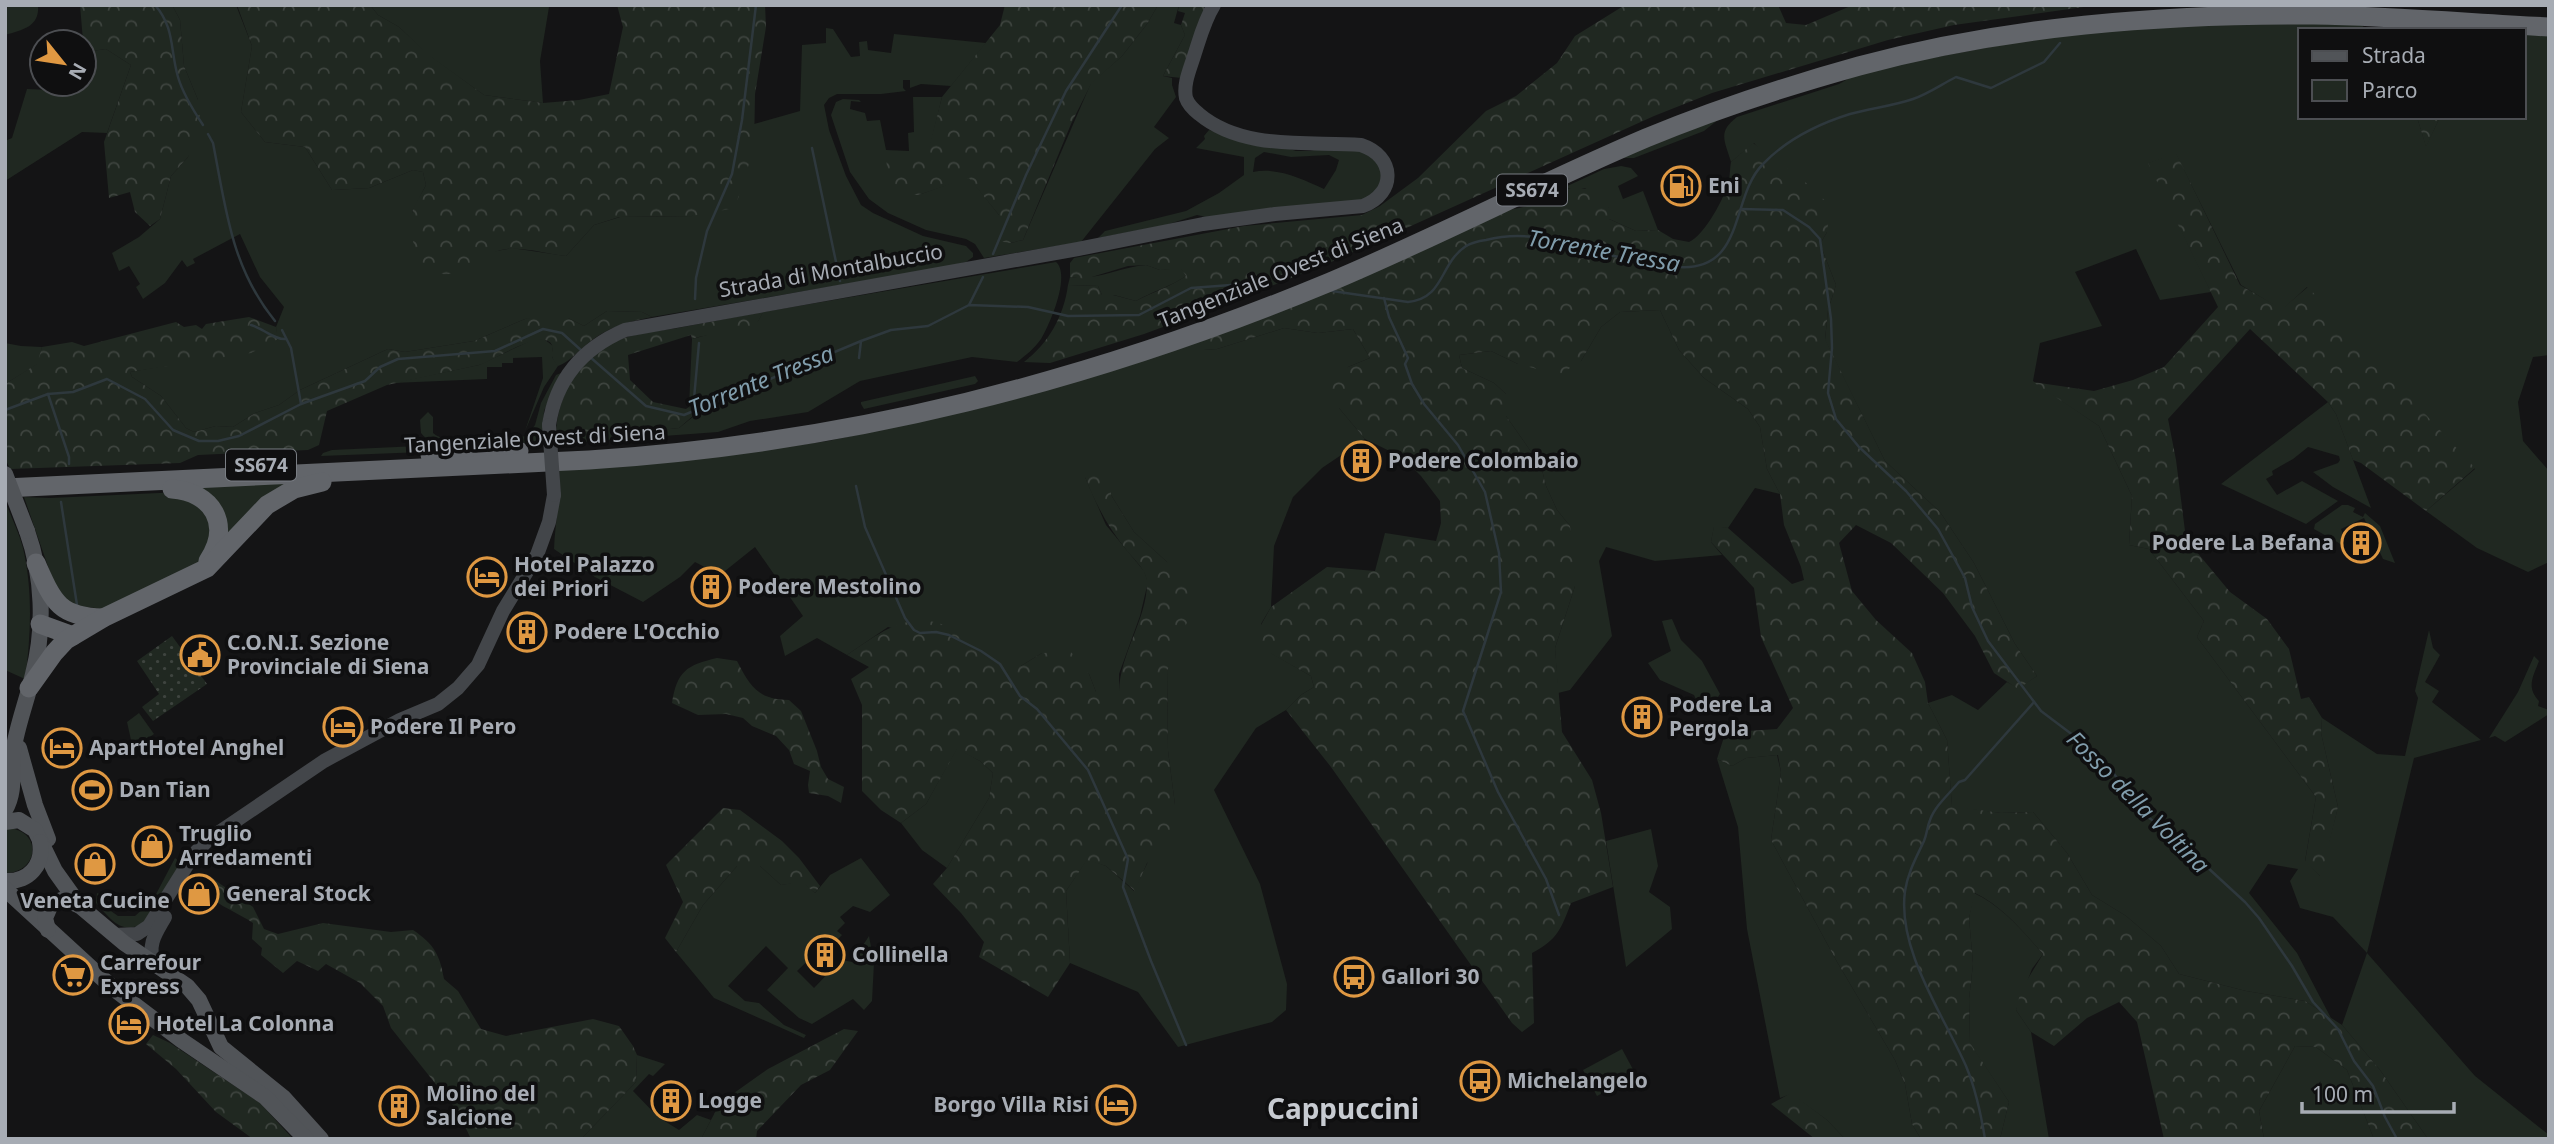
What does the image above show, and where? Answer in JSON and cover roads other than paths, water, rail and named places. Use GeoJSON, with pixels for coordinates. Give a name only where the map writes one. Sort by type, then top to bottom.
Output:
{"type":"FeatureCollection","features":[{"type":"Feature","properties":{"kind":"highway","name":"Tangenziale Ovest di Siena"},"geometry":{"type":"LineString","coordinates":[[5,476],[620,447],[784,429],[927,401],[1067,365],[1230,310],[1324,272],[1636,130],[1758,83],[1900,43],[1984,26],[2094,11],[2176,5]]}},
{"type":"Feature","properties":{"kind":"highway"},"geometry":{"type":"LineString","coordinates":[[2350,5],[2549,16]]}},
{"type":"Feature","properties":{"kind":"highway","name":"Tangenziale Ovest di Siena"},"geometry":{"type":"LineString","coordinates":[[5,488],[601,460],[718,449],[852,428],[1012,393],[1140,354],[1240,318],[1333,280],[1700,116],[1800,82],[1938,47],[2095,22],[2223,15],[2320,15],[2549,27]]}},
{"type":"Feature","properties":{"kind":"highway"},"geometry":{"type":"LineString","coordinates":[[30,688],[54,653],[73,636],[217,560],[261,510],[278,497],[304,486],[358,472]]}},
{"type":"Feature","properties":{"kind":"highway"},"geometry":{"type":"LineString","coordinates":[[112,484],[184,489],[206,500],[215,513],[219,536],[214,552],[200,571]]}},
{"type":"Feature","properties":{"kind":"highway"},"geometry":{"type":"LineString","coordinates":[[36,564],[49,592],[67,612],[83,617],[103,618]]}},
{"type":"Feature","properties":{"kind":"highway"},"geometry":{"type":"LineString","coordinates":[[40,624],[67,612]]}},
{"type":"Feature","properties":{"kind":"highway"},"geometry":{"type":"LineString","coordinates":[[40,624],[73,636]]}},
{"type":"Feature","properties":{"kind":"main road"},"geometry":{"type":"LineString","coordinates":[[5,476],[27,531],[36,564],[40,598],[36,665],[16,739],[11,794],[5,810]]}},
{"type":"Feature","properties":{"kind":"main road"},"geometry":{"type":"LineString","coordinates":[[5,881],[22,879],[36,867],[41,854],[34,805],[16,739]]}},
{"type":"Feature","properties":{"kind":"main road"},"geometry":{"type":"LineString","coordinates":[[34,805],[55,853],[96,917]]}},
{"type":"Feature","properties":{"kind":"main road"},"geometry":{"type":"LineString","coordinates":[[5,822],[19,820],[39,834],[55,871],[80,906]]}},
{"type":"Feature","properties":{"kind":"main road"},"geometry":{"type":"LineString","coordinates":[[5,889],[114,989],[181,1040],[265,1097],[306,1139]]}},
{"type":"Feature","properties":{"kind":"main road"},"geometry":{"type":"LineString","coordinates":[[48,930],[45,918],[51,904],[64,900],[80,906],[96,917],[114,935],[191,990],[225,1051],[284,1098],[321,1139]]}},
{"type":"Feature","properties":{"kind":"main road"},"geometry":{"type":"LineString","coordinates":[[181,1040],[200,1034],[204,1012]]}},
{"type":"Feature","properties":{"kind":"street","name":"Strada di Montalbuccio"},"geometry":{"type":"LineString","coordinates":[[114,935],[137,934],[149,926],[199,848],[219,833],[312,768],[352,744],[442,702],[466,680],[478,665],[503,611],[537,555],[549,522],[554,495],[549,425],[561,384],[577,363],[602,341],[625,330],[643,326],[1078,249],[1203,223],[1363,206],[1375,201],[1382,194],[1388,174],[1385,163],[1371,148],[1248,137],[1225,131],[1195,111],[1186,100],[1186,86],[1206,18],[1214,5]]}},
{"type":"Feature","properties":{"kind":"street","name":"Strada di Montalbuccio"},"geometry":{"type":"LineString","coordinates":[[154,963],[150,953],[152,941],[219,833]]}},
{"type":"Feature","properties":{"kind":"waterway"},"geometry":{"type":"LineString","coordinates":[[155,5],[169,31],[180,83],[203,125]]}},
{"type":"Feature","properties":{"kind":"waterway"},"geometry":{"type":"LineString","coordinates":[[695,299],[696,278],[707,231],[732,174],[742,120],[756,5]]}},
{"type":"Feature","properties":{"kind":"waterway"},"geometry":{"type":"LineString","coordinates":[[993,254],[1026,175],[1066,91],[1122,5]]}},
{"type":"Feature","properties":{"kind":"waterway","name":"Torrente Tressa"},"geometry":{"type":"LineString","coordinates":[[1332,291],[1408,302],[1420,299],[1429,294],[1457,253],[1466,246],[1516,236],[1544,239],[1610,255],[1679,267],[1700,265],[1716,257],[1726,245],[1745,195],[1763,164],[1792,140],[1838,118],[1919,97],[1956,77],[1991,88],[2044,62],[2060,43]]}},
{"type":"Feature","properties":{"kind":"waterway"},"geometry":{"type":"LineString","coordinates":[[208,134],[213,143],[239,258],[260,301],[275,321]]}},
{"type":"Feature","properties":{"kind":"waterway"},"geometry":{"type":"LineString","coordinates":[[812,148],[840,281]]}},
{"type":"Feature","properties":{"kind":"waterway","name":"Fosso della Voltina"},"geometry":{"type":"LineString","coordinates":[[1741,209],[1783,210],[1809,227],[1820,239],[1831,319],[1832,348],[1828,393],[1836,419],[1859,447],[1906,491],[1938,529],[1965,578],[1972,607],[1988,641],[2041,711],[2090,748],[2108,766],[2145,815],[2169,832],[2259,918],[2313,1002],[2338,1029],[2354,1061],[2373,1086],[2397,1139]]}},
{"type":"Feature","properties":{"kind":"waterway"},"geometry":{"type":"LineString","coordinates":[[969,305],[983,277]]}},
{"type":"Feature","properties":{"kind":"waterway","name":"Torrente Tressa"},"geometry":{"type":"LineString","coordinates":[[590,357],[646,406],[684,415],[861,341],[891,330],[928,326],[969,305],[1028,307],[1068,316],[1139,315],[1191,288],[1244,284]]}},
{"type":"Feature","properties":{"kind":"waterway"},"geometry":{"type":"LineString","coordinates":[[1384,298],[1389,317],[1408,358],[1405,364],[1412,384],[1424,404],[1458,445],[1485,492],[1499,553],[1501,592],[1463,711],[1498,792],[1546,879],[1559,915]]}},
{"type":"Feature","properties":{"kind":"waterway"},"geometry":{"type":"LineString","coordinates":[[251,325],[277,338],[286,339]]}},
{"type":"Feature","properties":{"kind":"waterway","name":"Torrente Tressa"},"geometry":{"type":"LineString","coordinates":[[5,410],[48,394],[73,392],[107,379],[145,399],[173,430],[199,441],[218,441],[239,436],[301,404],[365,381],[380,367],[398,359],[495,351],[543,329],[562,333],[582,351]]}},
{"type":"Feature","properties":{"kind":"waterway"},"geometry":{"type":"LineString","coordinates":[[282,330],[291,348],[301,404]]}},
{"type":"Feature","properties":{"kind":"waterway"},"geometry":{"type":"LineString","coordinates":[[859,358],[861,341]]}},
{"type":"Feature","properties":{"kind":"waterway"},"geometry":{"type":"LineString","coordinates":[[693,410],[699,343]]}},
{"type":"Feature","properties":{"kind":"waterway"},"geometry":{"type":"LineString","coordinates":[[48,394],[69,464]]}},
{"type":"Feature","properties":{"kind":"waterway"},"geometry":{"type":"LineString","coordinates":[[856,486],[865,527],[905,618],[914,630],[920,633],[949,635],[1000,664],[1020,696],[1037,709],[1088,770],[1128,859],[1123,887],[1186,1045]]}},
{"type":"Feature","properties":{"kind":"waterway"},"geometry":{"type":"LineString","coordinates":[[61,502],[77,605]]}},
{"type":"Feature","properties":{"kind":"waterway"},"geometry":{"type":"LineString","coordinates":[[1985,1139],[1970,1075],[1915,959],[1904,913],[1905,891],[1910,871],[1935,810],[2034,702]]}},
{"type":"Feature","properties":{"kind":"place","name":"Eni"},"geometry":{"type":"Point","coordinates":[1681,186]}},
{"type":"Feature","properties":{"kind":"place","name":"Podere Colombaio"},"geometry":{"type":"Point","coordinates":[1361,461]}},
{"type":"Feature","properties":{"kind":"place","name":"Podere La Befana"},"geometry":{"type":"Point","coordinates":[2361,543]}},
{"type":"Feature","properties":{"kind":"place","name":"Hotel Palazzo dei Priori"},"geometry":{"type":"Point","coordinates":[487,577]}},
{"type":"Feature","properties":{"kind":"place","name":"Podere Mestolino"},"geometry":{"type":"Point","coordinates":[711,587]}},
{"type":"Feature","properties":{"kind":"place","name":"Podere L'Occhio"},"geometry":{"type":"Point","coordinates":[527,632]}},
{"type":"Feature","properties":{"kind":"place","name":"C.O.N.I. Sezione Provinciale di Siena"},"geometry":{"type":"Point","coordinates":[200,655]}},
{"type":"Feature","properties":{"kind":"place","name":"Podere La Pergola"},"geometry":{"type":"Point","coordinates":[1642,717]}},
{"type":"Feature","properties":{"kind":"place","name":"Podere Il Pero"},"geometry":{"type":"Point","coordinates":[343,727]}},
{"type":"Feature","properties":{"kind":"place","name":"ApartHotel Anghel"},"geometry":{"type":"Point","coordinates":[62,748]}},
{"type":"Feature","properties":{"kind":"place","name":"Dan Tian"},"geometry":{"type":"Point","coordinates":[92,790]}},
{"type":"Feature","properties":{"kind":"place","name":"Truglio Arredamenti"},"geometry":{"type":"Point","coordinates":[152,846]}},
{"type":"Feature","properties":{"kind":"place","name":"Veneta Cucine"},"geometry":{"type":"Point","coordinates":[95,864]}},
{"type":"Feature","properties":{"kind":"place","name":"General Stock"},"geometry":{"type":"Point","coordinates":[199,894]}},
{"type":"Feature","properties":{"kind":"place","name":"Collinella"},"geometry":{"type":"Point","coordinates":[825,955]}},
{"type":"Feature","properties":{"kind":"place","name":"Carrefour Express"},"geometry":{"type":"Point","coordinates":[73,975]}},
{"type":"Feature","properties":{"kind":"place","name":"Gallori 30"},"geometry":{"type":"Point","coordinates":[1354,977]}},
{"type":"Feature","properties":{"kind":"place","name":"Hotel La Colonna"},"geometry":{"type":"Point","coordinates":[129,1024]}},
{"type":"Feature","properties":{"kind":"place","name":"Michelangelo"},"geometry":{"type":"Point","coordinates":[1480,1081]}},
{"type":"Feature","properties":{"kind":"place","name":"Logge"},"geometry":{"type":"Point","coordinates":[671,1101]}},
{"type":"Feature","properties":{"kind":"place","name":"Borgo Villa Risi"},"geometry":{"type":"Point","coordinates":[1116,1105]}},
{"type":"Feature","properties":{"kind":"place","name":"Molino del Salcione"},"geometry":{"type":"Point","coordinates":[399,1106]}},
{"type":"Feature","properties":{"kind":"district","name":"Cappuccini"},"geometry":{"type":"Point","coordinates":[1343,1109]}}]}
